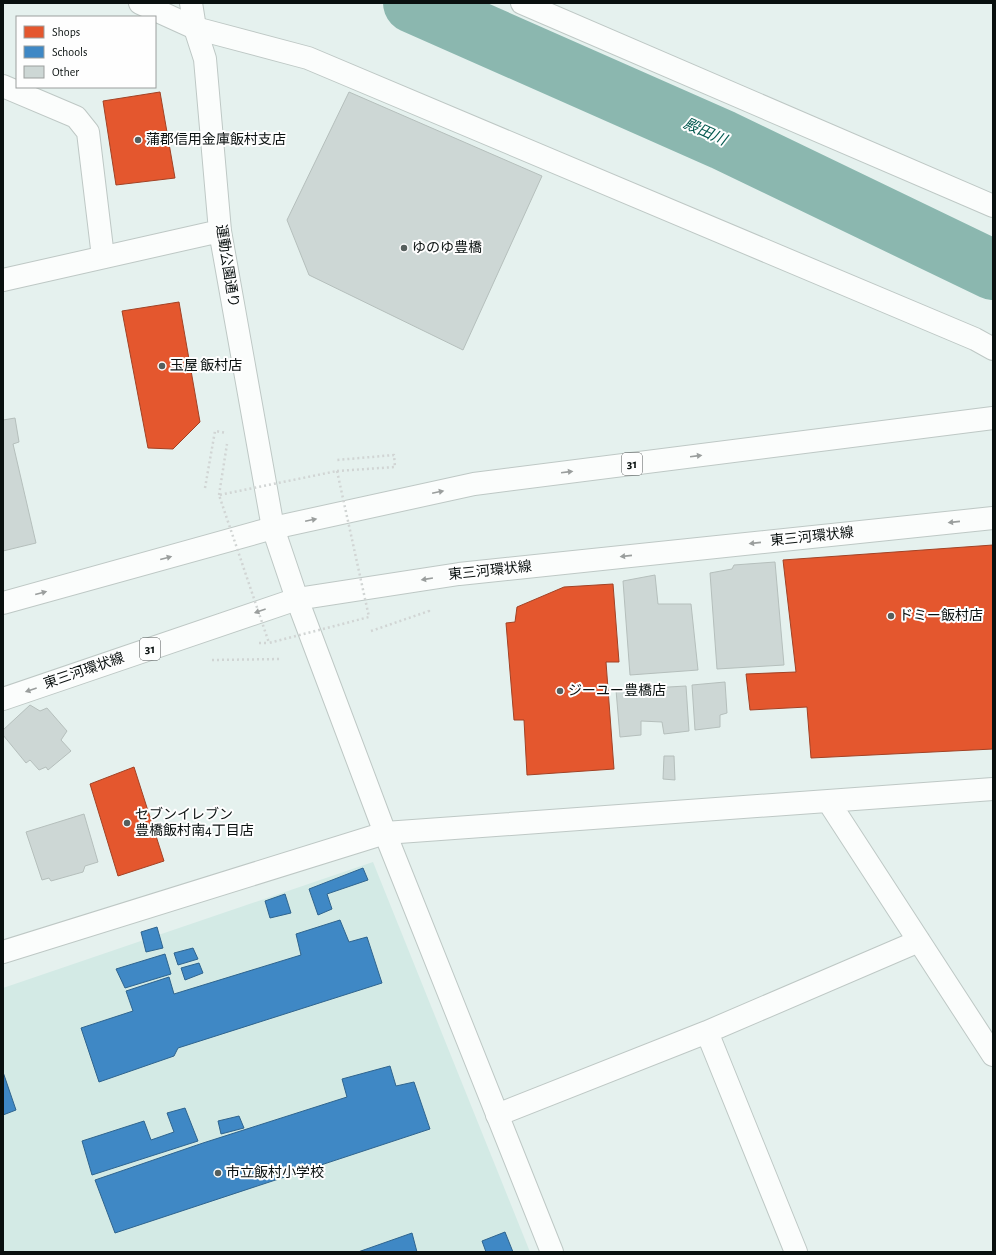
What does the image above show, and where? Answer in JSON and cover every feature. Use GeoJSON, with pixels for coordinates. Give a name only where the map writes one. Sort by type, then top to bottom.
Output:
{"type":"FeatureCollection","features":[{"type":"Feature","properties":{"kind":"street"},"geometry":{"type":"LineString","coordinates":[[140,3],[195,28],[308,58],[953,330],[993,349]]}},
{"type":"Feature","properties":{"kind":"street","name":"運動公園通り"},"geometry":{"type":"LineString","coordinates":[[191,3],[195,28],[205,60],[220,231],[273,528],[296,599],[385,832],[552,1252]]}},
{"type":"Feature","properties":{"kind":"street"},"geometry":{"type":"LineString","coordinates":[[522,3],[993,206]]}},
{"type":"Feature","properties":{"kind":"street"},"geometry":{"type":"LineString","coordinates":[[3,86],[76,117],[88,132],[103,257]]}},
{"type":"Feature","properties":{"kind":"street"},"geometry":{"type":"LineString","coordinates":[[3,280],[220,231]]}},
{"type":"Feature","properties":{"kind":"street","name":"31"},"geometry":{"type":"LineString","coordinates":[[3,603],[273,528],[474,484],[993,418]]}},
{"type":"Feature","properties":{"kind":"street","name":"東三河環状線"},"geometry":{"type":"LineString","coordinates":[[3,699],[296,599],[459,574],[993,518]]}},
{"type":"Feature","properties":{"kind":"street"},"geometry":{"type":"LineString","coordinates":[[3,952],[385,832],[993,789]]}},
{"type":"Feature","properties":{"kind":"street"},"geometry":{"type":"LineString","coordinates":[[828,801],[993,1055]]}},
{"type":"Feature","properties":{"kind":"street"},"geometry":{"type":"LineString","coordinates":[[497,1115],[707,1032],[919,941]]}},
{"type":"Feature","properties":{"kind":"street"},"geometry":{"type":"LineString","coordinates":[[707,1032],[796,1252]]}},
{"type":"Feature","properties":{"kind":"path"},"geometry":{"type":"LineString","coordinates":[[205,488],[216,431],[229,433],[220,495],[268,644]]}},
{"type":"Feature","properties":{"kind":"path"},"geometry":{"type":"LineString","coordinates":[[220,495],[337,472],[395,467],[394,455],[337,460]]}},
{"type":"Feature","properties":{"kind":"path"},"geometry":{"type":"LineString","coordinates":[[254,643],[268,644],[369,617],[337,472]]}},
{"type":"Feature","properties":{"kind":"path"},"geometry":{"type":"LineString","coordinates":[[211,654],[211,660],[282,659]]}},
{"type":"Feature","properties":{"kind":"shaded area"},"geometry":{"type":"Polygon","coordinates":[[[373,862],[530,1252],[3,1252],[3,988],[373,862]]]}},
{"type":"Feature","properties":{"kind":"building: Shops","name":"蒲郡信用金庫飯村支店"},"geometry":{"type":"Polygon","coordinates":[[[160,92],[175,178],[116,185],[103,101],[160,92]]]}},
{"type":"Feature","properties":{"kind":"building: Shops","name":"玉屋 飯村店"},"geometry":{"type":"Polygon","coordinates":[[[179,302],[200,422],[173,449],[148,448],[122,311],[179,302]]]}},
{"type":"Feature","properties":{"kind":"building: Shops","name":"ドミー飯村店"},"geometry":{"type":"Polygon","coordinates":[[[993,545],[993,749],[811,758],[807,707],[750,710],[746,674],[796,672],[783,560],[993,545]]]}},
{"type":"Feature","properties":{"kind":"building: Shops","name":"ジーユー豊橋店"},"geometry":{"type":"Polygon","coordinates":[[[613,584],[619,662],[606,662],[614,769],[527,775],[524,720],[514,720],[506,623],[515,622],[517,607],[564,587],[613,584]]]}},
{"type":"Feature","properties":{"kind":"building: Shops","name":"セブンイレブン 豊橋飯村南4丁目店"},"geometry":{"type":"Polygon","coordinates":[[[134,767],[164,861],[118,876],[90,784],[134,767]]]}},
{"type":"Feature","properties":{"kind":"building: Schools"},"geometry":{"type":"Polygon","coordinates":[[[363,868],[368,880],[327,894],[332,909],[318,915],[309,889],[363,868]]]}},
{"type":"Feature","properties":{"kind":"building: Schools"},"geometry":{"type":"Polygon","coordinates":[[[285,894],[291,913],[270,918],[265,901],[285,894]]]}},
{"type":"Feature","properties":{"kind":"building: Schools"},"geometry":{"type":"Polygon","coordinates":[[[340,920],[349,942],[367,937],[382,983],[178,1048],[174,1056],[99,1082],[81,1028],[133,1011],[126,991],[169,977],[174,994],[301,955],[296,934],[340,920]]]}},
{"type":"Feature","properties":{"kind":"building: Schools"},"geometry":{"type":"Polygon","coordinates":[[[157,927],[163,948],[146,952],[141,932],[157,927]]]}},
{"type":"Feature","properties":{"kind":"building: Schools"},"geometry":{"type":"Polygon","coordinates":[[[193,948],[198,959],[178,965],[174,953],[193,948]]]}},
{"type":"Feature","properties":{"kind":"building: Schools"},"geometry":{"type":"Polygon","coordinates":[[[165,954],[171,974],[125,988],[116,969],[165,954]]]}},
{"type":"Feature","properties":{"kind":"building: Schools"},"geometry":{"type":"Polygon","coordinates":[[[199,963],[203,973],[185,980],[181,968],[199,963]]]}},
{"type":"Feature","properties":{"kind":"building: Schools"},"geometry":{"type":"Polygon","coordinates":[[[390,1066],[396,1086],[414,1082],[430,1129],[115,1233],[95,1180],[203,1143],[347,1097],[342,1079],[390,1066]]]}},
{"type":"Feature","properties":{"kind":"building: Schools"},"geometry":{"type":"Polygon","coordinates":[[[3,1072],[16,1110],[3,1115],[3,1072]]]}},
{"type":"Feature","properties":{"kind":"building: Schools"},"geometry":{"type":"Polygon","coordinates":[[[185,1108],[198,1141],[92,1175],[82,1141],[144,1121],[151,1140],[174,1132],[167,1113],[185,1108]]]}},
{"type":"Feature","properties":{"kind":"building: Schools"},"geometry":{"type":"Polygon","coordinates":[[[239,1116],[244,1128],[221,1134],[218,1121],[239,1116]]]}},
{"type":"Feature","properties":{"kind":"building: Schools"},"geometry":{"type":"Polygon","coordinates":[[[505,1232],[513,1252],[486,1252],[482,1241],[505,1232]]]}},
{"type":"Feature","properties":{"kind":"building: Schools"},"geometry":{"type":"Polygon","coordinates":[[[412,1233],[417,1252],[358,1252],[412,1233]]]}},
{"type":"Feature","properties":{"kind":"building: Other","name":"ゆのゆ豊橋"},"geometry":{"type":"Polygon","coordinates":[[[349,92],[542,176],[463,350],[309,275],[287,220],[349,92]]]}},
{"type":"Feature","properties":{"kind":"building: Other"},"geometry":{"type":"Polygon","coordinates":[[[15,418],[19,442],[13,444],[36,543],[3,551],[3,420],[15,418]]]}},
{"type":"Feature","properties":{"kind":"building: Other"},"geometry":{"type":"Polygon","coordinates":[[[775,562],[784,665],[717,669],[710,573],[732,569],[734,565],[775,562]]]}},
{"type":"Feature","properties":{"kind":"building: Other"},"geometry":{"type":"Polygon","coordinates":[[[655,575],[658,604],[691,604],[698,670],[630,675],[623,581],[655,575]]]}},
{"type":"Feature","properties":{"kind":"building: Other"},"geometry":{"type":"Polygon","coordinates":[[[725,682],[727,713],[720,715],[720,727],[695,730],[692,685],[725,682]]]}},
{"type":"Feature","properties":{"kind":"building: Other"},"geometry":{"type":"Polygon","coordinates":[[[686,686],[689,731],[664,734],[662,722],[641,721],[641,735],[620,737],[616,690],[686,686]]]}},
{"type":"Feature","properties":{"kind":"building: Other"},"geometry":{"type":"Polygon","coordinates":[[[30,705],[40,711],[47,708],[67,731],[61,740],[71,751],[48,770],[46,767],[39,770],[30,760],[26,763],[3,735],[3,730],[30,705]]]}},
{"type":"Feature","properties":{"kind":"building: Other"},"geometry":{"type":"Polygon","coordinates":[[[664,756],[674,756],[675,780],[663,779],[664,756]]]}},
{"type":"Feature","properties":{"kind":"building: Other"},"geometry":{"type":"Polygon","coordinates":[[[84,814],[98,862],[85,866],[83,872],[51,881],[49,878],[42,880],[26,832],[84,814]]]}},
{"type":"Feature","properties":{"kind":"waterway","name":"殿田川"},"geometry":{"type":"LineString","coordinates":[[413,3],[723,140],[993,270]]}},
{"type":"Feature","properties":{"kind":"place","name":"蒲郡信用金庫飯村支店"},"geometry":{"type":"Point","coordinates":[138,140]}},
{"type":"Feature","properties":{"kind":"place","name":"ゆのゆ豊橋"},"geometry":{"type":"Point","coordinates":[404,248]}},
{"type":"Feature","properties":{"kind":"place","name":"玉屋 飯村店"},"geometry":{"type":"Point","coordinates":[162,366]}},
{"type":"Feature","properties":{"kind":"place","name":"ドミー飯村店"},"geometry":{"type":"Point","coordinates":[891,616]}},
{"type":"Feature","properties":{"kind":"place","name":"ジーユー豊橋店"},"geometry":{"type":"Point","coordinates":[560,691]}},
{"type":"Feature","properties":{"kind":"place","name":"セブンイレブン 豊橋飯村南4丁目店"},"geometry":{"type":"Point","coordinates":[127,823]}},
{"type":"Feature","properties":{"kind":"place","name":"市立飯村小学校"},"geometry":{"type":"Point","coordinates":[218,1173]}}]}
